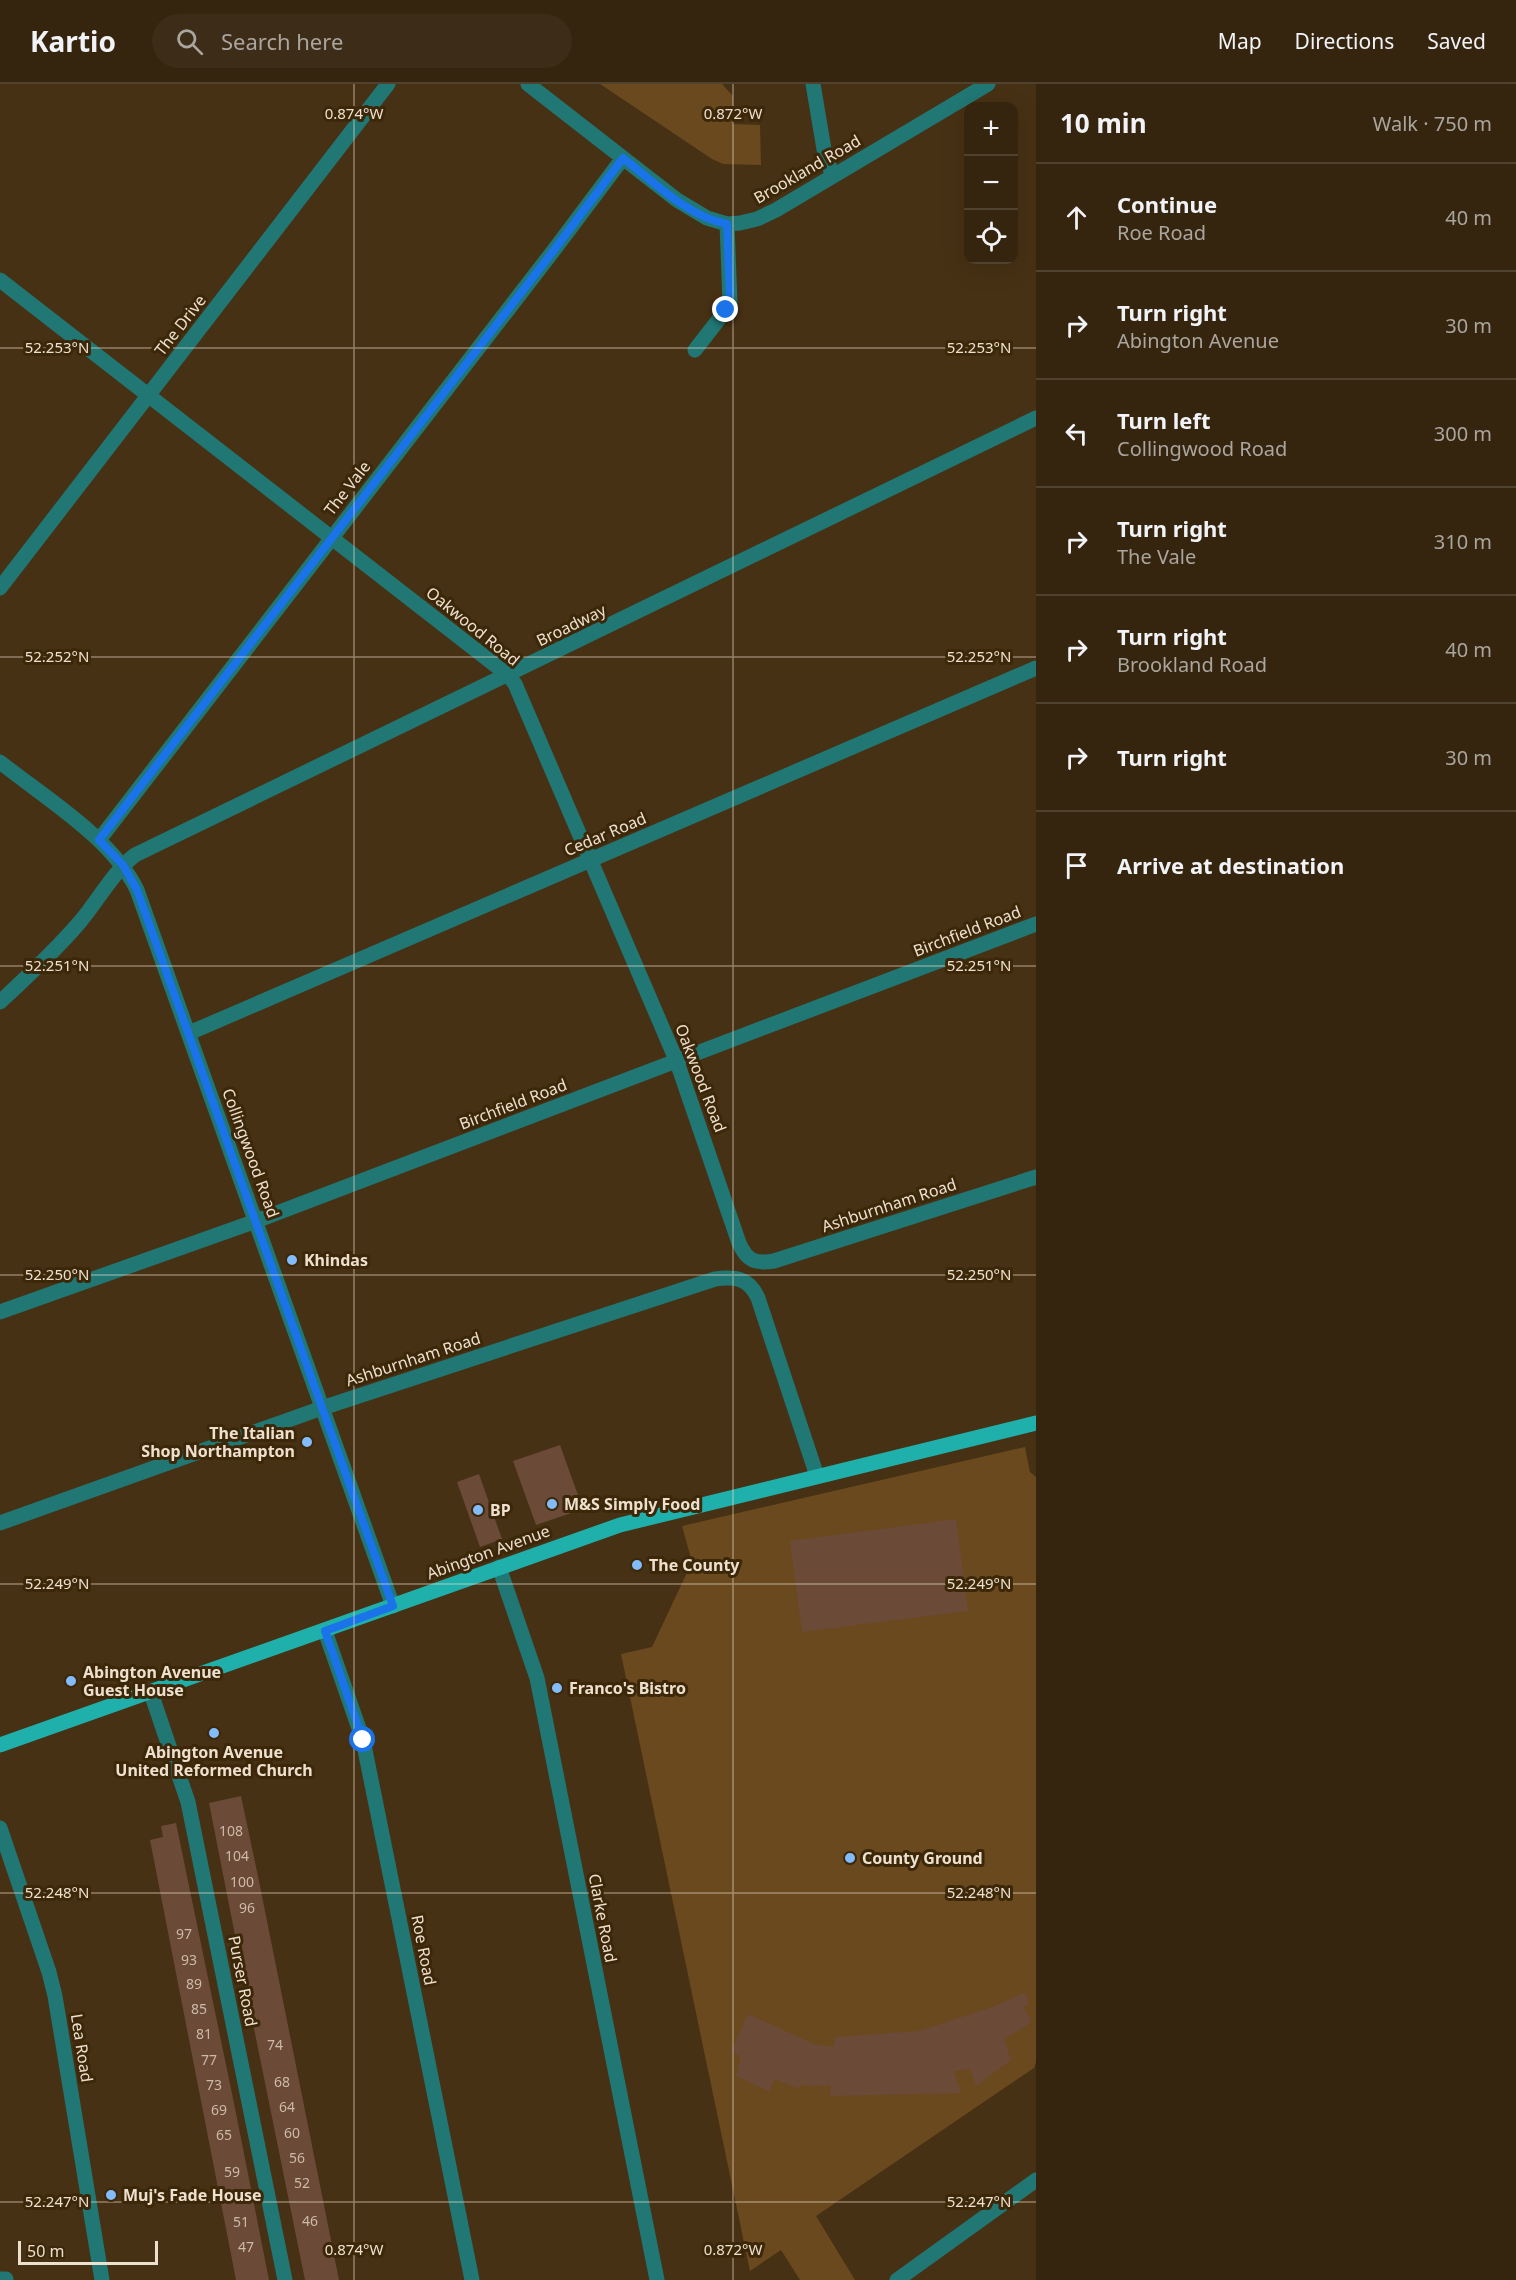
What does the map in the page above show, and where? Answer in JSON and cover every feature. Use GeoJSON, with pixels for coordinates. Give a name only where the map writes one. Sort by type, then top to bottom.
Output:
{"type":"FeatureCollection","features":[{"type":"Feature","properties":{"kind":"main road","name":"Abington Avenue"},"geometry":{"type":"LineString","coordinates":[[0,1745],[620,1525],[1036,1423]]}},
{"type":"Feature","properties":{"kind":"street","name":"The Drive"},"geometry":{"type":"LineString","coordinates":[[0,588],[388,84]]}},
{"type":"Feature","properties":{"kind":"street","name":"Brookland Road"},"geometry":{"type":"LineString","coordinates":[[528,84],[694,211],[707,219],[727,224],[756,219],[988,84]]}},
{"type":"Feature","properties":{"kind":"street"},"geometry":{"type":"LineString","coordinates":[[813,84],[825,155],[833,176]]}},
{"type":"Feature","properties":{"kind":"street","name":"The Vale"},"geometry":{"type":"LineString","coordinates":[[99,840],[623,158]]}},
{"type":"Feature","properties":{"kind":"street"},"geometry":{"type":"LineString","coordinates":[[695,350],[730,303],[727,224]]}},
{"type":"Feature","properties":{"kind":"street","name":"Oakwood Road"},"geometry":{"type":"LineString","coordinates":[[0,280],[508,675],[514,684],[677,1062],[739,1243],[743,1253],[751,1261]]}},
{"type":"Feature","properties":{"kind":"street","name":"Broadway"},"geometry":{"type":"LineString","coordinates":[[0,1002],[31,974],[78,924],[123,865],[135,855],[1036,417]]}},
{"type":"Feature","properties":{"kind":"street","name":"Cedar Road"},"geometry":{"type":"LineString","coordinates":[[189,1033],[1036,668]]}},
{"type":"Feature","properties":{"kind":"street","name":"Collingwood Road"},"geometry":{"type":"LineString","coordinates":[[0,762],[99,840],[123,865],[137,890],[393,1606]]}},
{"type":"Feature","properties":{"kind":"street","name":"Birchfield Road"},"geometry":{"type":"LineString","coordinates":[[0,1311],[256,1221],[1036,924]]}},
{"type":"Feature","properties":{"kind":"street","name":"Ashburnham Road"},"geometry":{"type":"LineString","coordinates":[[751,1261],[761,1263],[774,1261],[1036,1177]]}},
{"type":"Feature","properties":{"kind":"street","name":"Ashburnham Road"},"geometry":{"type":"LineString","coordinates":[[0,1523],[322,1408],[715,1279],[738,1278],[747,1282],[754,1289],[817,1476]]}},
{"type":"Feature","properties":{"kind":"street","name":"Clarke Road"},"geometry":{"type":"LineString","coordinates":[[499,1567],[537,1678],[657,2280]]}},
{"type":"Feature","properties":{"kind":"street","name":"Roe Road"},"geometry":{"type":"LineString","coordinates":[[325,1631],[365,1749],[472,2280]]}},
{"type":"Feature","properties":{"kind":"street","name":"Purser Road"},"geometry":{"type":"LineString","coordinates":[[151,1693],[188,1802],[285,2280]]}},
{"type":"Feature","properties":{"kind":"street","name":"Lea Road"},"geometry":{"type":"LineString","coordinates":[[0,1828],[55,1996],[102,2280]]}},
{"type":"Feature","properties":{"kind":"street"},"geometry":{"type":"LineString","coordinates":[[897,2280],[1036,2180]]}},
{"type":"Feature","properties":{"kind":"shaded area"},"geometry":{"type":"Polygon","coordinates":[[[600,84],[722,84],[733,96],[733,124],[760,125],[761,165],[723,164],[712,159],[600,84]]]}},
{"type":"Feature","properties":{"kind":"shaded area","name":"County Ground"},"geometry":{"type":"Polygon","coordinates":[[[1025,1447],[1030,1472],[1036,1477],[1036,2062],[1034,2068],[816,2216],[855,2280],[800,2280],[781,2250],[750,2271],[621,1654],[652,1647],[692,1562],[682,1526],[1025,1447]]]}},
{"type":"Feature","properties":{"kind":"building"},"geometry":{"type":"Polygon","coordinates":[[[560,1445],[583,1509],[536,1525],[513,1461],[560,1445]]]}},
{"type":"Feature","properties":{"kind":"building"},"geometry":{"type":"Polygon","coordinates":[[[479,1474],[502,1539],[480,1547],[457,1482],[479,1474]]]}},
{"type":"Feature","properties":{"kind":"building"},"geometry":{"type":"Polygon","coordinates":[[[956,1519],[968,1611],[802,1632],[790,1541],[956,1519]]]}},
{"type":"Feature","properties":{"kind":"building"},"geometry":{"type":"Polygon","coordinates":[[[241,1796],[339,2280],[305,2280],[234,1930],[209,1803],[241,1796]]]}},
{"type":"Feature","properties":{"kind":"building"},"geometry":{"type":"Polygon","coordinates":[[[176,1823],[269,2280],[236,2280],[150,1840],[163,1837],[161,1826],[176,1823]]]}},
{"type":"Feature","properties":{"kind":"building"},"geometry":{"type":"Polygon","coordinates":[[[1026,1992],[1029,2004],[1023,2007],[1032,2022],[1004,2039],[1011,2060],[976,2086],[970,2068],[954,2072],[961,2093],[830,2096],[831,2085],[801,2084],[799,2089],[774,2079],[770,2092],[736,2076],[741,2057],[731,2051],[748,2014],[814,2044],[833,2047],[835,2037],[919,2031],[995,2006],[1026,1992]]]}},
{"type":"Feature","properties":{"kind":"place","name":"Khindas"},"geometry":{"type":"Point","coordinates":[292,1260]}},
{"type":"Feature","properties":{"kind":"place","name":"The Italian Shop Northampton"},"geometry":{"type":"Point","coordinates":[307,1442]}},
{"type":"Feature","properties":{"kind":"place","name":"M&S Simply Food"},"geometry":{"type":"Point","coordinates":[552,1504]}},
{"type":"Feature","properties":{"kind":"place","name":"BP"},"geometry":{"type":"Point","coordinates":[478,1510]}},
{"type":"Feature","properties":{"kind":"place","name":"The County"},"geometry":{"type":"Point","coordinates":[637,1565]}},
{"type":"Feature","properties":{"kind":"place","name":"Abington Avenue Guest House"},"geometry":{"type":"Point","coordinates":[71,1681]}},
{"type":"Feature","properties":{"kind":"place","name":"Franco's Bistro"},"geometry":{"type":"Point","coordinates":[557,1688]}},
{"type":"Feature","properties":{"kind":"place","name":"Abington Avenue United Reformed Church"},"geometry":{"type":"Point","coordinates":[214,1733]}},
{"type":"Feature","properties":{"kind":"place","name":"County Ground"},"geometry":{"type":"Point","coordinates":[850,1858]}},
{"type":"Feature","properties":{"kind":"place","name":"Muj's Fade House"},"geometry":{"type":"Point","coordinates":[111,2195]}},
{"type":"Feature","properties":{"kind":"route"},"geometry":{"type":"LineString","coordinates":[[363,1740],[325,1631],[393,1606],[137,890],[123,865],[99,840],[623,158],[694,211],[707,219],[727,224],[730,303],[726,310]]}}]}
